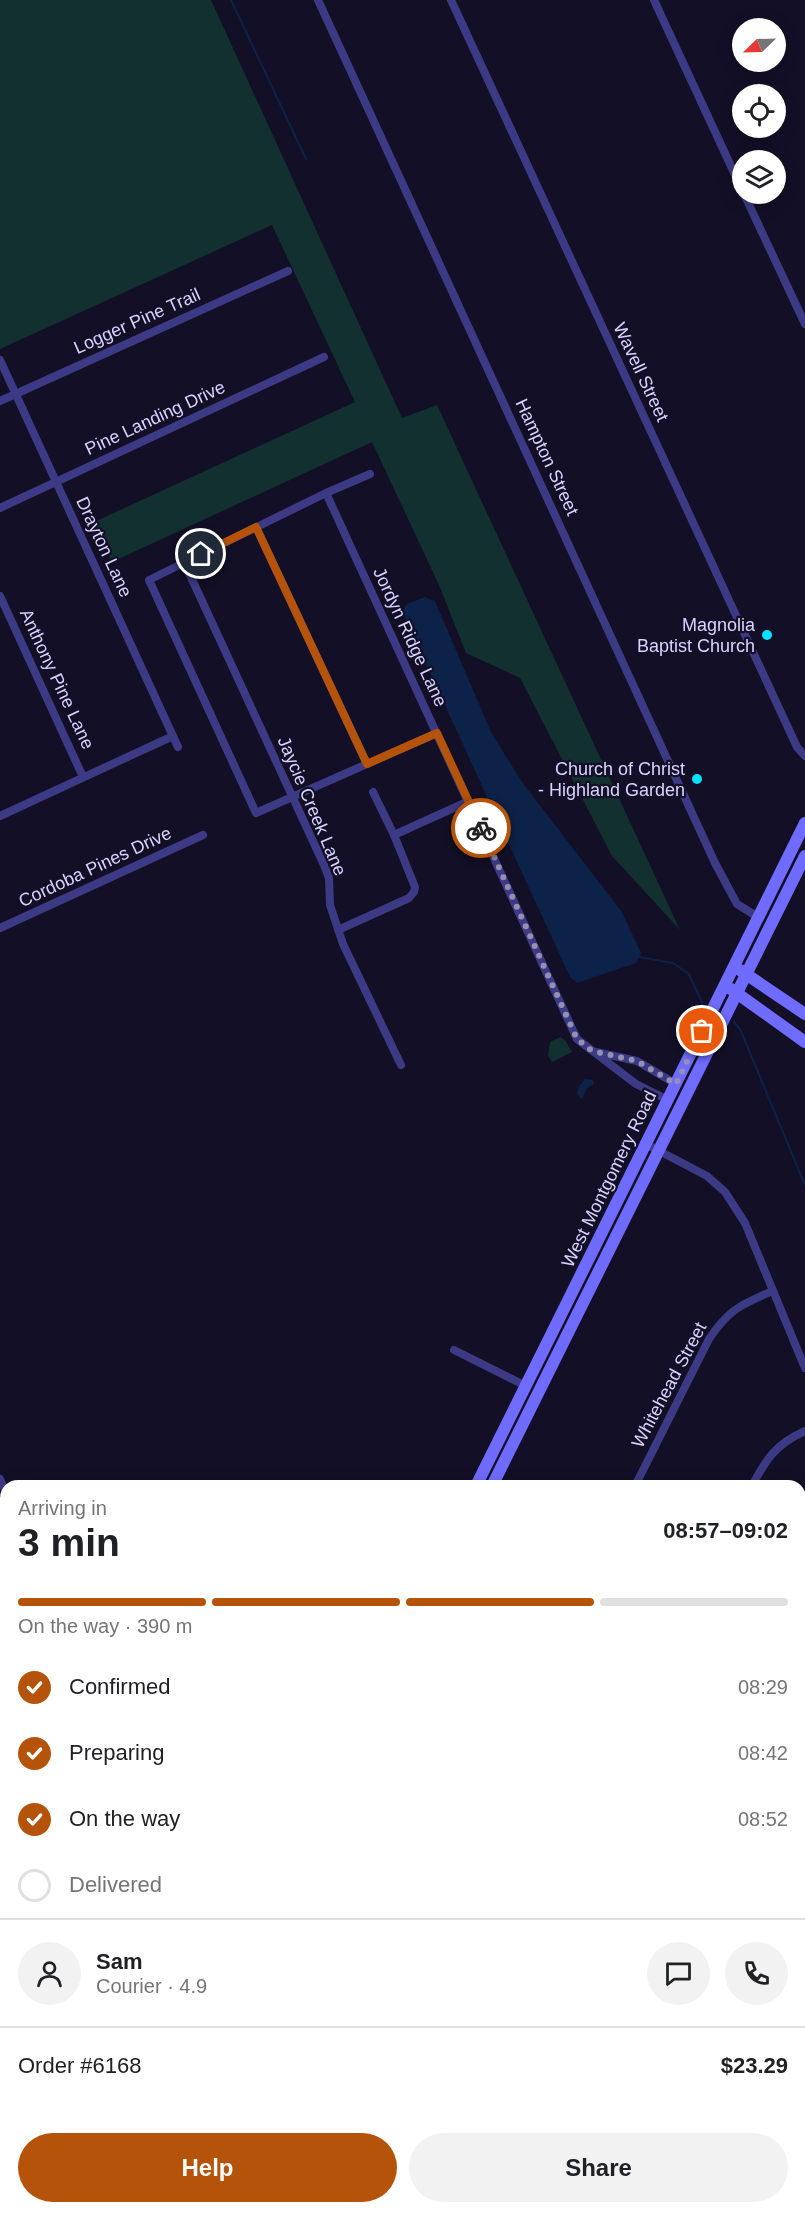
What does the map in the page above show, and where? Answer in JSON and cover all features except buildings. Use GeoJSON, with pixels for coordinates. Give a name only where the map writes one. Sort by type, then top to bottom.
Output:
{"type":"FeatureCollection","features":[{"type":"Feature","properties":{"kind":"main road","name":"West Montgomery Road"},"geometry":{"type":"LineString","coordinates":[[479,1480],[805,823]]}},
{"type":"Feature","properties":{"kind":"main road","name":"West Montgomery Road"},"geometry":{"type":"LineString","coordinates":[[498,1480],[805,856]]}},
{"type":"Feature","properties":{"kind":"main road"},"geometry":{"type":"LineString","coordinates":[[734,967],[805,1014]]}},
{"type":"Feature","properties":{"kind":"main road"},"geometry":{"type":"LineString","coordinates":[[726,985],[805,1042]]}},
{"type":"Feature","properties":{"kind":"street","name":"Hampton Street"},"geometry":{"type":"LineString","coordinates":[[318,0],[719,870],[737,904],[758,917]]}},
{"type":"Feature","properties":{"kind":"street","name":"Wavell Street"},"geometry":{"type":"LineString","coordinates":[[451,0],[772,694],[797,747],[805,756]]}},
{"type":"Feature","properties":{"kind":"street"},"geometry":{"type":"LineString","coordinates":[[654,0],[732,168]]}},
{"type":"Feature","properties":{"kind":"street"},"geometry":{"type":"LineString","coordinates":[[749,204],[805,324]]}},
{"type":"Feature","properties":{"kind":"street","name":"Logger Pine Trail"},"geometry":{"type":"LineString","coordinates":[[0,401],[288,272]]}},
{"type":"Feature","properties":{"kind":"street","name":"Pine Landing Drive"},"geometry":{"type":"LineString","coordinates":[[0,508],[324,357]]}},
{"type":"Feature","properties":{"kind":"street","name":"Drayton Lane"},"geometry":{"type":"LineString","coordinates":[[0,360],[178,747]]}},
{"type":"Feature","properties":{"kind":"street"},"geometry":{"type":"LineString","coordinates":[[370,474],[149,580],[256,813],[437,733]]}},
{"type":"Feature","properties":{"kind":"street","name":"Jordyn Ridge Lane"},"geometry":{"type":"LineString","coordinates":[[326,494],[577,1039],[636,1084],[668,1100]]}},
{"type":"Feature","properties":{"kind":"street"},"geometry":{"type":"LineString","coordinates":[[256,527],[367,764]]}},
{"type":"Feature","properties":{"kind":"street","name":"Jaycie Creek Lane"},"geometry":{"type":"LineString","coordinates":[[184,562],[329,878],[330,904],[338,930],[401,1065]]}},
{"type":"Feature","properties":{"kind":"street","name":"Anthony Pine Lane"},"geometry":{"type":"LineString","coordinates":[[0,596],[83,777]]}},
{"type":"Feature","properties":{"kind":"street"},"geometry":{"type":"LineString","coordinates":[[0,816],[173,736]]}},
{"type":"Feature","properties":{"kind":"street"},"geometry":{"type":"LineString","coordinates":[[338,930],[409,898],[414,892],[415,887],[394,835],[373,792]]}},
{"type":"Feature","properties":{"kind":"street"},"geometry":{"type":"LineString","coordinates":[[394,835],[469,801]]}},
{"type":"Feature","properties":{"kind":"street","name":"Cordoba Pines Drive"},"geometry":{"type":"LineString","coordinates":[[0,928],[203,835]]}},
{"type":"Feature","properties":{"kind":"street"},"geometry":{"type":"LineString","coordinates":[[592,1051],[637,1061],[676,1084]]}},
{"type":"Feature","properties":{"kind":"street"},"geometry":{"type":"LineString","coordinates":[[646,1144],[707,1176],[725,1192],[745,1223],[805,1368]]}},
{"type":"Feature","properties":{"kind":"street","name":"Whitehead Street"},"geometry":{"type":"LineString","coordinates":[[638,1480],[715,1329],[738,1306],[772,1291]]}},
{"type":"Feature","properties":{"kind":"street"},"geometry":{"type":"LineString","coordinates":[[454,1350],[526,1386]]}},
{"type":"Feature","properties":{"kind":"street"},"geometry":{"type":"LineString","coordinates":[[755,1480],[765,1461],[787,1439],[805,1431]]}},
{"type":"Feature","properties":{"kind":"green space"},"geometry":{"type":"Polygon","coordinates":[[[0,0],[211,0],[402,418],[437,405],[680,930],[612,856],[520,678],[466,653],[439,585],[372,442],[112,562],[94,522],[355,402],[272,225],[0,349],[0,0]]]}},
{"type":"Feature","properties":{"kind":"green space"},"geometry":{"type":"Polygon","coordinates":[[[560,1037],[565,1040],[572,1052],[552,1062],[548,1056],[550,1042],[560,1037]]]}},
{"type":"Feature","properties":{"kind":"water"},"geometry":{"type":"Polygon","coordinates":[[[425,597],[435,601],[491,732],[522,782],[622,912],[641,953],[636,963],[577,983],[570,977],[402,612],[407,604],[425,597]]]}},
{"type":"Feature","properties":{"kind":"water"},"geometry":{"type":"Polygon","coordinates":[[[585,1079],[593,1080],[594,1084],[587,1088],[582,1099],[577,1094],[579,1086],[585,1079]]]}},
{"type":"Feature","properties":{"kind":"waterway"},"geometry":{"type":"LineString","coordinates":[[231,0],[306,159]]}},
{"type":"Feature","properties":{"kind":"waterway"},"geometry":{"type":"LineString","coordinates":[[639,957],[673,963],[689,974],[703,1005]]}},
{"type":"Feature","properties":{"kind":"waterway"},"geometry":{"type":"LineString","coordinates":[[734,1022],[740,1029],[805,1185]]}},
{"type":"Feature","properties":{"kind":"way so far"},"geometry":{"type":"LineString","coordinates":[[481,828],[577,1039],[592,1051],[637,1061],[676,1084],[702,1031]]}},
{"type":"Feature","properties":{"kind":"place","name":"Magnolia Baptist Church"},"geometry":{"type":"Point","coordinates":[767,635]}},
{"type":"Feature","properties":{"kind":"place","name":"Church of Christ - Highland Garden"},"geometry":{"type":"Point","coordinates":[697,779]}},
{"type":"Feature","properties":{"kind":"route"},"geometry":{"type":"LineString","coordinates":[[201,554],[256,527],[367,764],[437,733],[481,828]]}}]}
